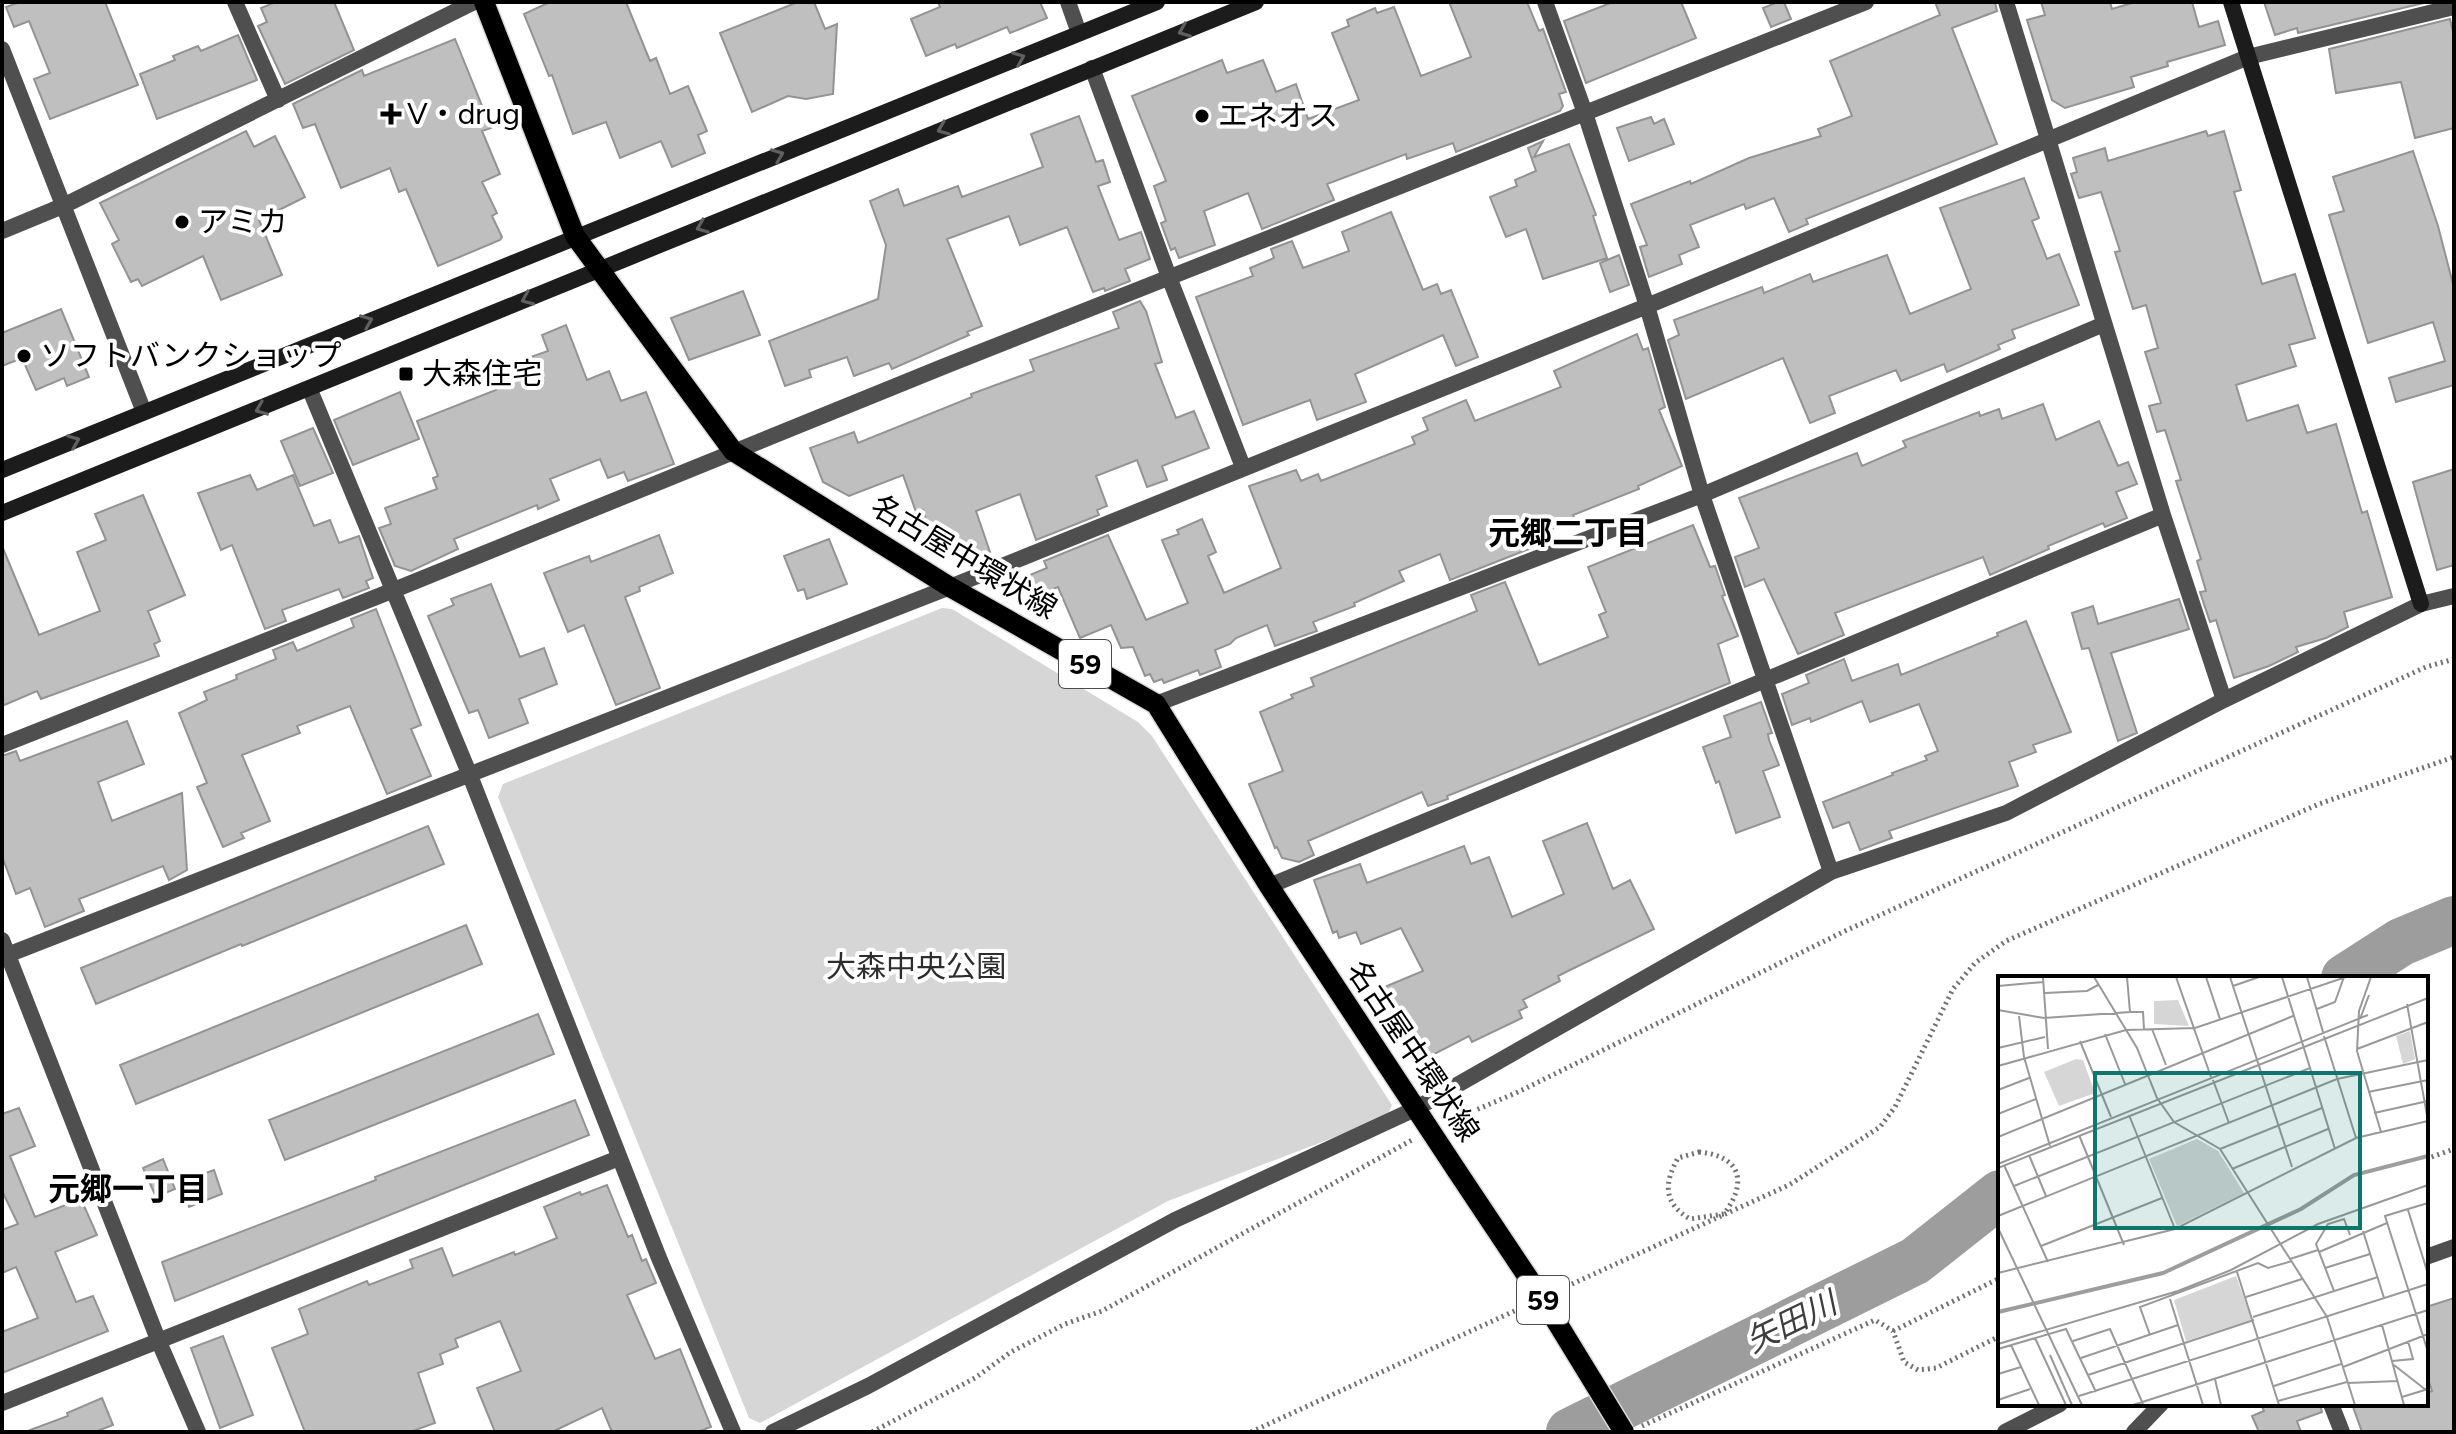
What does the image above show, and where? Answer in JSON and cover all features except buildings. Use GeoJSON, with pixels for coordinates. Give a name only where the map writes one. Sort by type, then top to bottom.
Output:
{"type":"FeatureCollection","features":[{"type":"Feature","properties":{"kind":"main road","name":"名古屋中環状線"},"geometry":{"type":"LineString","coordinates":[[484,2],[575,236],[733,451],[950,587],[1156,704],[1269,886],[1627,1432]]}},
{"type":"Feature","properties":{"kind":"street"},"geometry":{"type":"LineString","coordinates":[[235,2],[278,100]]}},
{"type":"Feature","properties":{"kind":"street"},"geometry":{"type":"LineString","coordinates":[[2,231],[65,205],[474,2]]}},
{"type":"Feature","properties":{"kind":"street"},"geometry":{"type":"LineString","coordinates":[[1068,2],[1079,33]]}},
{"type":"Feature","properties":{"kind":"street"},"geometry":{"type":"LineString","coordinates":[[2,470],[1157,2]]}},
{"type":"Feature","properties":{"kind":"street"},"geometry":{"type":"LineString","coordinates":[[2,513],[1256,2]]}},
{"type":"Feature","properties":{"kind":"street"},"geometry":{"type":"LineString","coordinates":[[1545,2],[1585,113],[1647,306],[1702,495],[1831,872]]}},
{"type":"Feature","properties":{"kind":"street"},"geometry":{"type":"LineString","coordinates":[[2,745],[1169,277],[1866,2]]}},
{"type":"Feature","properties":{"kind":"street"},"geometry":{"type":"LineString","coordinates":[[2006,2],[2163,515],[2224,700]]}},
{"type":"Feature","properties":{"kind":"street"},"geometry":{"type":"LineString","coordinates":[[2231,2],[2421,604]]}},
{"type":"Feature","properties":{"kind":"street"},"geometry":{"type":"LineString","coordinates":[[198,1432],[159,1342],[4,950],[950,587],[1647,306],[2248,57],[2454,7]]}},
{"type":"Feature","properties":{"kind":"street"},"geometry":{"type":"LineString","coordinates":[[2,49],[144,412]]}},
{"type":"Feature","properties":{"kind":"street"},"geometry":{"type":"LineString","coordinates":[[1092,68],[1243,467]]}},
{"type":"Feature","properties":{"kind":"street"},"geometry":{"type":"LineString","coordinates":[[1156,704],[1702,495],[2104,324]]}},
{"type":"Feature","properties":{"kind":"street"},"geometry":{"type":"LineString","coordinates":[[310,390],[469,773],[619,1158],[733,1432]]}},
{"type":"Feature","properties":{"kind":"street"},"geometry":{"type":"LineString","coordinates":[[1269,886],[2163,515]]}},
{"type":"Feature","properties":{"kind":"street"},"geometry":{"type":"LineString","coordinates":[[773,1432],[868,1386],[1175,1220],[1415,1109],[1831,872],[2006,813],[2224,700],[2421,604],[2454,596]]}},
{"type":"Feature","properties":{"kind":"street"},"geometry":{"type":"LineString","coordinates":[[2,1403],[619,1158]]}},
{"type":"Feature","properties":{"kind":"street"},"geometry":{"type":"LineString","coordinates":[[2428,1256],[2454,1247]]}},
{"type":"Feature","properties":{"kind":"street"},"geometry":{"type":"LineString","coordinates":[[2005,1432],[2056,1406]]}},
{"type":"Feature","properties":{"kind":"street"},"geometry":{"type":"LineString","coordinates":[[2134,1432],[2159,1406]]}},
{"type":"Feature","properties":{"kind":"street"},"geometry":{"type":"LineString","coordinates":[[2332,1406],[2342,1432]]}},
{"type":"Feature","properties":{"kind":"path"},"geometry":{"type":"LineString","coordinates":[[872,1432],[975,1378],[1011,1352],[1065,1324],[1102,1311],[1431,1129],[1518,1092],[1873,918],[2426,667],[2454,659]]}},
{"type":"Feature","properties":{"kind":"path"},"geometry":{"type":"LineString","coordinates":[[1552,1293],[1789,1185],[1880,1127],[1895,1107],[1953,989],[1975,963],[2006,941],[2319,804],[2454,757]]}},
{"type":"Feature","properties":{"kind":"path"},"geometry":{"type":"LineString","coordinates":[[2428,1158],[2454,1149]]}},
{"type":"Feature","properties":{"kind":"path"},"geometry":{"type":"LineString","coordinates":[[1699,1152],[1716,1154],[1730,1163],[1738,1177],[1737,1197],[1724,1214],[1690,1219],[1677,1212],[1668,1192],[1668,1175],[1678,1158],[1699,1152]]}},
{"type":"Feature","properties":{"kind":"path"},"geometry":{"type":"LineString","coordinates":[[1893,1331],[1998,1279]]}},
{"type":"Feature","properties":{"kind":"path"},"geometry":{"type":"LineString","coordinates":[[1251,1432],[1524,1307]]}},
{"type":"Feature","properties":{"kind":"path"},"geometry":{"type":"LineString","coordinates":[[1627,1432],[1875,1320],[1893,1331],[1904,1362],[1918,1370],[1936,1368],[1998,1337]]}},
{"type":"Feature","properties":{"kind":"green space","name":"大森中央公園"},"geometry":{"type":"Polygon","coordinates":[[[942,608],[952,609],[1138,722],[1152,736],[1392,1105],[1387,1117],[1168,1201],[760,1423],[749,1418],[498,797],[503,784],[942,608]]]}},
{"type":"Feature","properties":{"kind":"waterway","name":"矢田川"},"geometry":{"type":"LineString","coordinates":[[2348,976],[2401,942],[2454,920]]}},
{"type":"Feature","properties":{"kind":"waterway","name":"矢田川"},"geometry":{"type":"LineString","coordinates":[[1570,1432],[1915,1261],[1998,1196]]}},
{"type":"Feature","properties":{"kind":"place","name":"V・drug"},"geometry":{"type":"Point","coordinates":[391,114]}},
{"type":"Feature","properties":{"kind":"place","name":"エネオス"},"geometry":{"type":"Point","coordinates":[1202,116]}},
{"type":"Feature","properties":{"kind":"place","name":"アミカ"},"geometry":{"type":"Point","coordinates":[182,222]}},
{"type":"Feature","properties":{"kind":"place","name":"ソフトバンクショップ"},"geometry":{"type":"Point","coordinates":[24,356]}},
{"type":"Feature","properties":{"kind":"place","name":"大森住宅"},"geometry":{"type":"Point","coordinates":[406,374]}},
{"type":"Feature","properties":{"kind":"district","name":"元郷二丁目"},"geometry":{"type":"Point","coordinates":[1568,533]}},
{"type":"Feature","properties":{"kind":"district","name":"元郷一丁目"},"geometry":{"type":"Point","coordinates":[128,1189]}}]}
